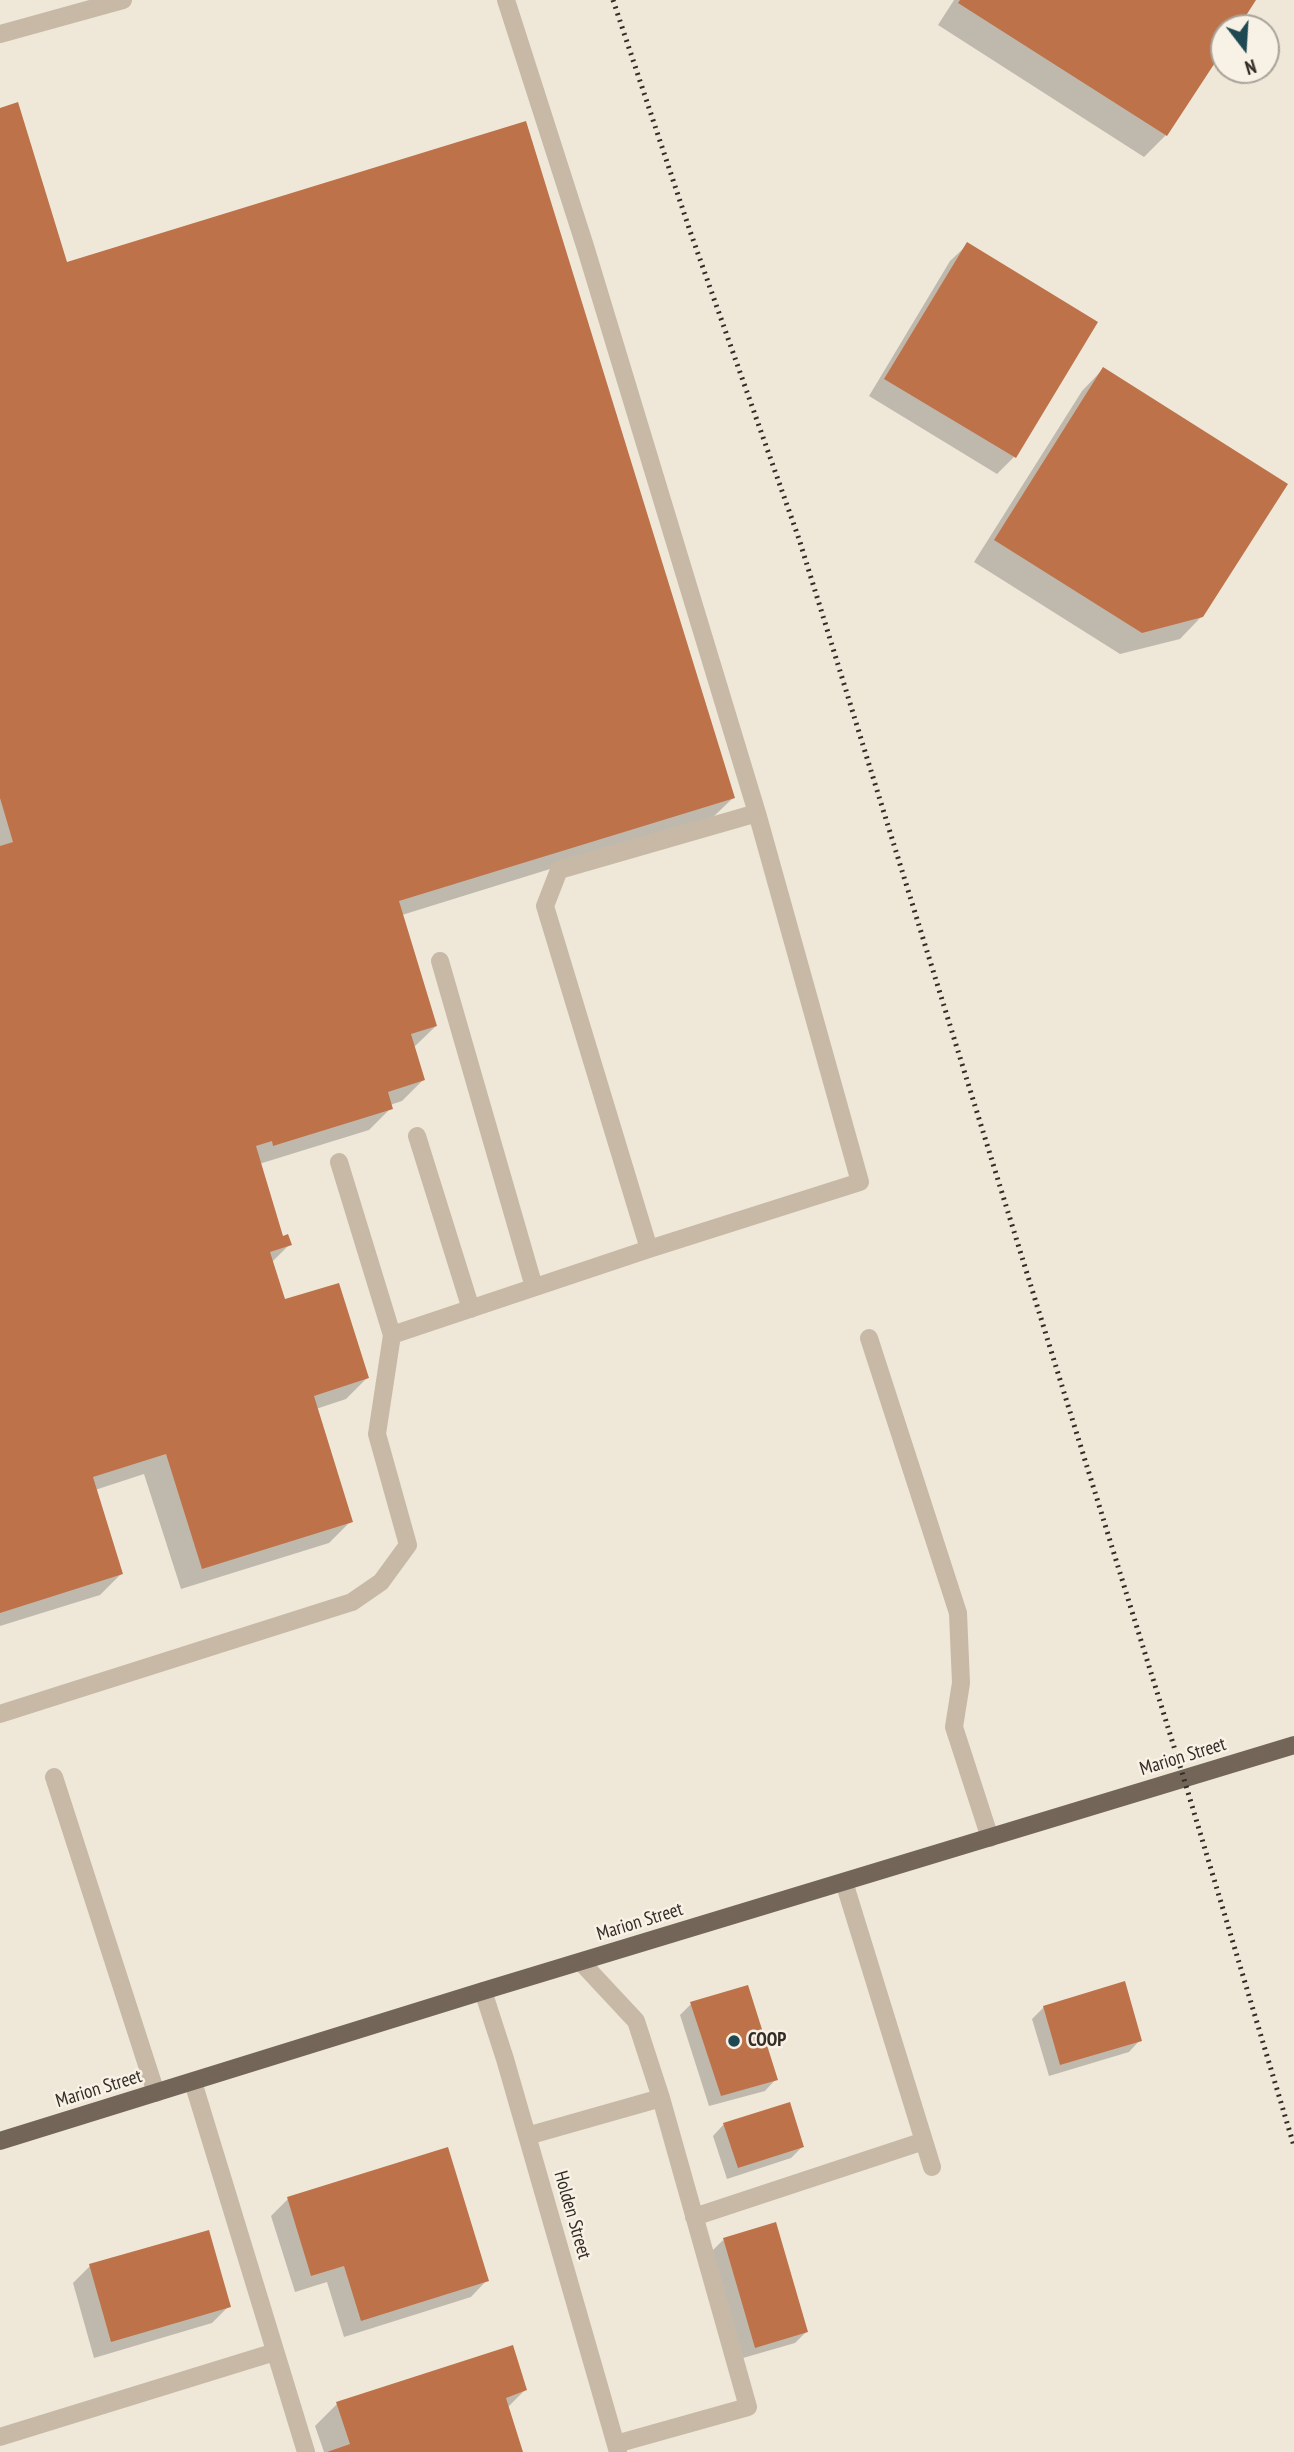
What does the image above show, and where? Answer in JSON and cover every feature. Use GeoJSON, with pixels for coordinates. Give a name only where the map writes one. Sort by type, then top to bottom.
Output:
{"type":"FeatureCollection","features":[{"type":"Feature","properties":{"kind":"main road","name":"Marion Street"},"geometry":{"type":"LineString","coordinates":[[0,2141],[1294,1745]]}},
{"type":"Feature","properties":{"kind":"street"},"geometry":{"type":"LineString","coordinates":[[0,34],[123,0]]}},
{"type":"Feature","properties":{"kind":"street"},"geometry":{"type":"LineString","coordinates":[[392,1335],[649,1248],[860,1182],[757,813],[585,246],[506,0]]}},
{"type":"Feature","properties":{"kind":"street"},"geometry":{"type":"LineString","coordinates":[[649,1248],[545,906],[559,870],[757,813]]}},
{"type":"Feature","properties":{"kind":"street"},"geometry":{"type":"LineString","coordinates":[[440,961],[534,1287]]}},
{"type":"Feature","properties":{"kind":"street"},"geometry":{"type":"LineString","coordinates":[[417,1136],[471,1309]]}},
{"type":"Feature","properties":{"kind":"street"},"geometry":{"type":"LineString","coordinates":[[0,1714],[352,1602],[381,1582],[408,1545],[377,1434],[392,1335],[338,1162]]}},
{"type":"Feature","properties":{"kind":"street"},"geometry":{"type":"LineString","coordinates":[[869,1338],[958,1613],[961,1683],[954,1727],[990,1838]]}},
{"type":"Feature","properties":{"kind":"street"},"geometry":{"type":"LineString","coordinates":[[54,1777],[156,2093]]}},
{"type":"Feature","properties":{"kind":"street"},"geometry":{"type":"LineString","coordinates":[[844,1882],[932,2166]]}},
{"type":"Feature","properties":{"kind":"street"},"geometry":{"type":"LineString","coordinates":[[581,1962],[636,2021],[661,2098],[748,2407],[617,2448]]}},
{"type":"Feature","properties":{"kind":"street","name":"Holden Street"},"geometry":{"type":"LineString","coordinates":[[483,1991],[617,2448]]}},
{"type":"Feature","properties":{"kind":"street"},"geometry":{"type":"LineString","coordinates":[[193,2082],[306,2452]]}},
{"type":"Feature","properties":{"kind":"street"},"geometry":{"type":"LineString","coordinates":[[527,2136],[661,2098]]}},
{"type":"Feature","properties":{"kind":"street"},"geometry":{"type":"LineString","coordinates":[[694,2217],[924,2141]]}},
{"type":"Feature","properties":{"kind":"street"},"geometry":{"type":"LineString","coordinates":[[0,2437],[275,2352]]}},
{"type":"Feature","properties":{"kind":"building"},"geometry":{"type":"Polygon","coordinates":[[[960,0],[1256,0],[1247,14],[1210,14],[1210,70],[1167,136],[958,3],[960,0]]]}},
{"type":"Feature","properties":{"kind":"building"},"geometry":{"type":"Polygon","coordinates":[[[18,102],[67,262],[526,121],[735,798],[399,901],[437,1026],[411,1034],[425,1080],[388,1092],[393,1109],[273,1146],[272,1141],[256,1146],[283,1236],[288,1234],[292,1245],[270,1252],[285,1299],[339,1283],[369,1378],[314,1396],[353,1522],[202,1569],[166,1454],[93,1477],[123,1574],[0,1613],[0,846],[13,842],[0,798],[0,108],[18,102]]]}},
{"type":"Feature","properties":{"kind":"building"},"geometry":{"type":"Polygon","coordinates":[[[967,242],[1098,322],[1016,458],[884,379],[967,242]]]}},
{"type":"Feature","properties":{"kind":"building"},"geometry":{"type":"Polygon","coordinates":[[[1103,367],[1288,484],[1203,617],[1142,633],[994,540],[1103,367]]]}},
{"type":"Feature","properties":{"kind":"building"},"geometry":{"type":"Polygon","coordinates":[[[1125,1981],[1142,2041],[1060,2065],[1043,2006],[1125,1981]]]}},
{"type":"Feature","properties":{"kind":"building","name":"COOP"},"geometry":{"type":"Polygon","coordinates":[[[748,1985],[778,2080],[721,2096],[690,2002],[748,1985]]]}},
{"type":"Feature","properties":{"kind":"building"},"geometry":{"type":"Polygon","coordinates":[[[790,2102],[804,2147],[738,2168],[723,2123],[790,2102]]]}},
{"type":"Feature","properties":{"kind":"building"},"geometry":{"type":"Polygon","coordinates":[[[448,2147],[489,2281],[361,2321],[344,2266],[311,2276],[287,2197],[448,2147]]]}},
{"type":"Feature","properties":{"kind":"building"},"geometry":{"type":"Polygon","coordinates":[[[776,2222],[808,2332],[755,2348],[723,2238],[776,2222]]]}},
{"type":"Feature","properties":{"kind":"building"},"geometry":{"type":"Polygon","coordinates":[[[209,2230],[231,2307],[111,2342],[89,2264],[209,2230]]]}},
{"type":"Feature","properties":{"kind":"building"},"geometry":{"type":"Polygon","coordinates":[[[513,2345],[527,2390],[506,2398],[523,2452],[327,2452],[350,2444],[336,2402],[513,2345]]]}},
{"type":"Feature","properties":{"kind":"railway"},"geometry":{"type":"LineString","coordinates":[[613,0],[690,231],[799,539],[1184,1779],[1294,2146]]}},
{"type":"Feature","properties":{"kind":"place","name":"COOP"},"geometry":{"type":"Point","coordinates":[734,2041]}}]}
